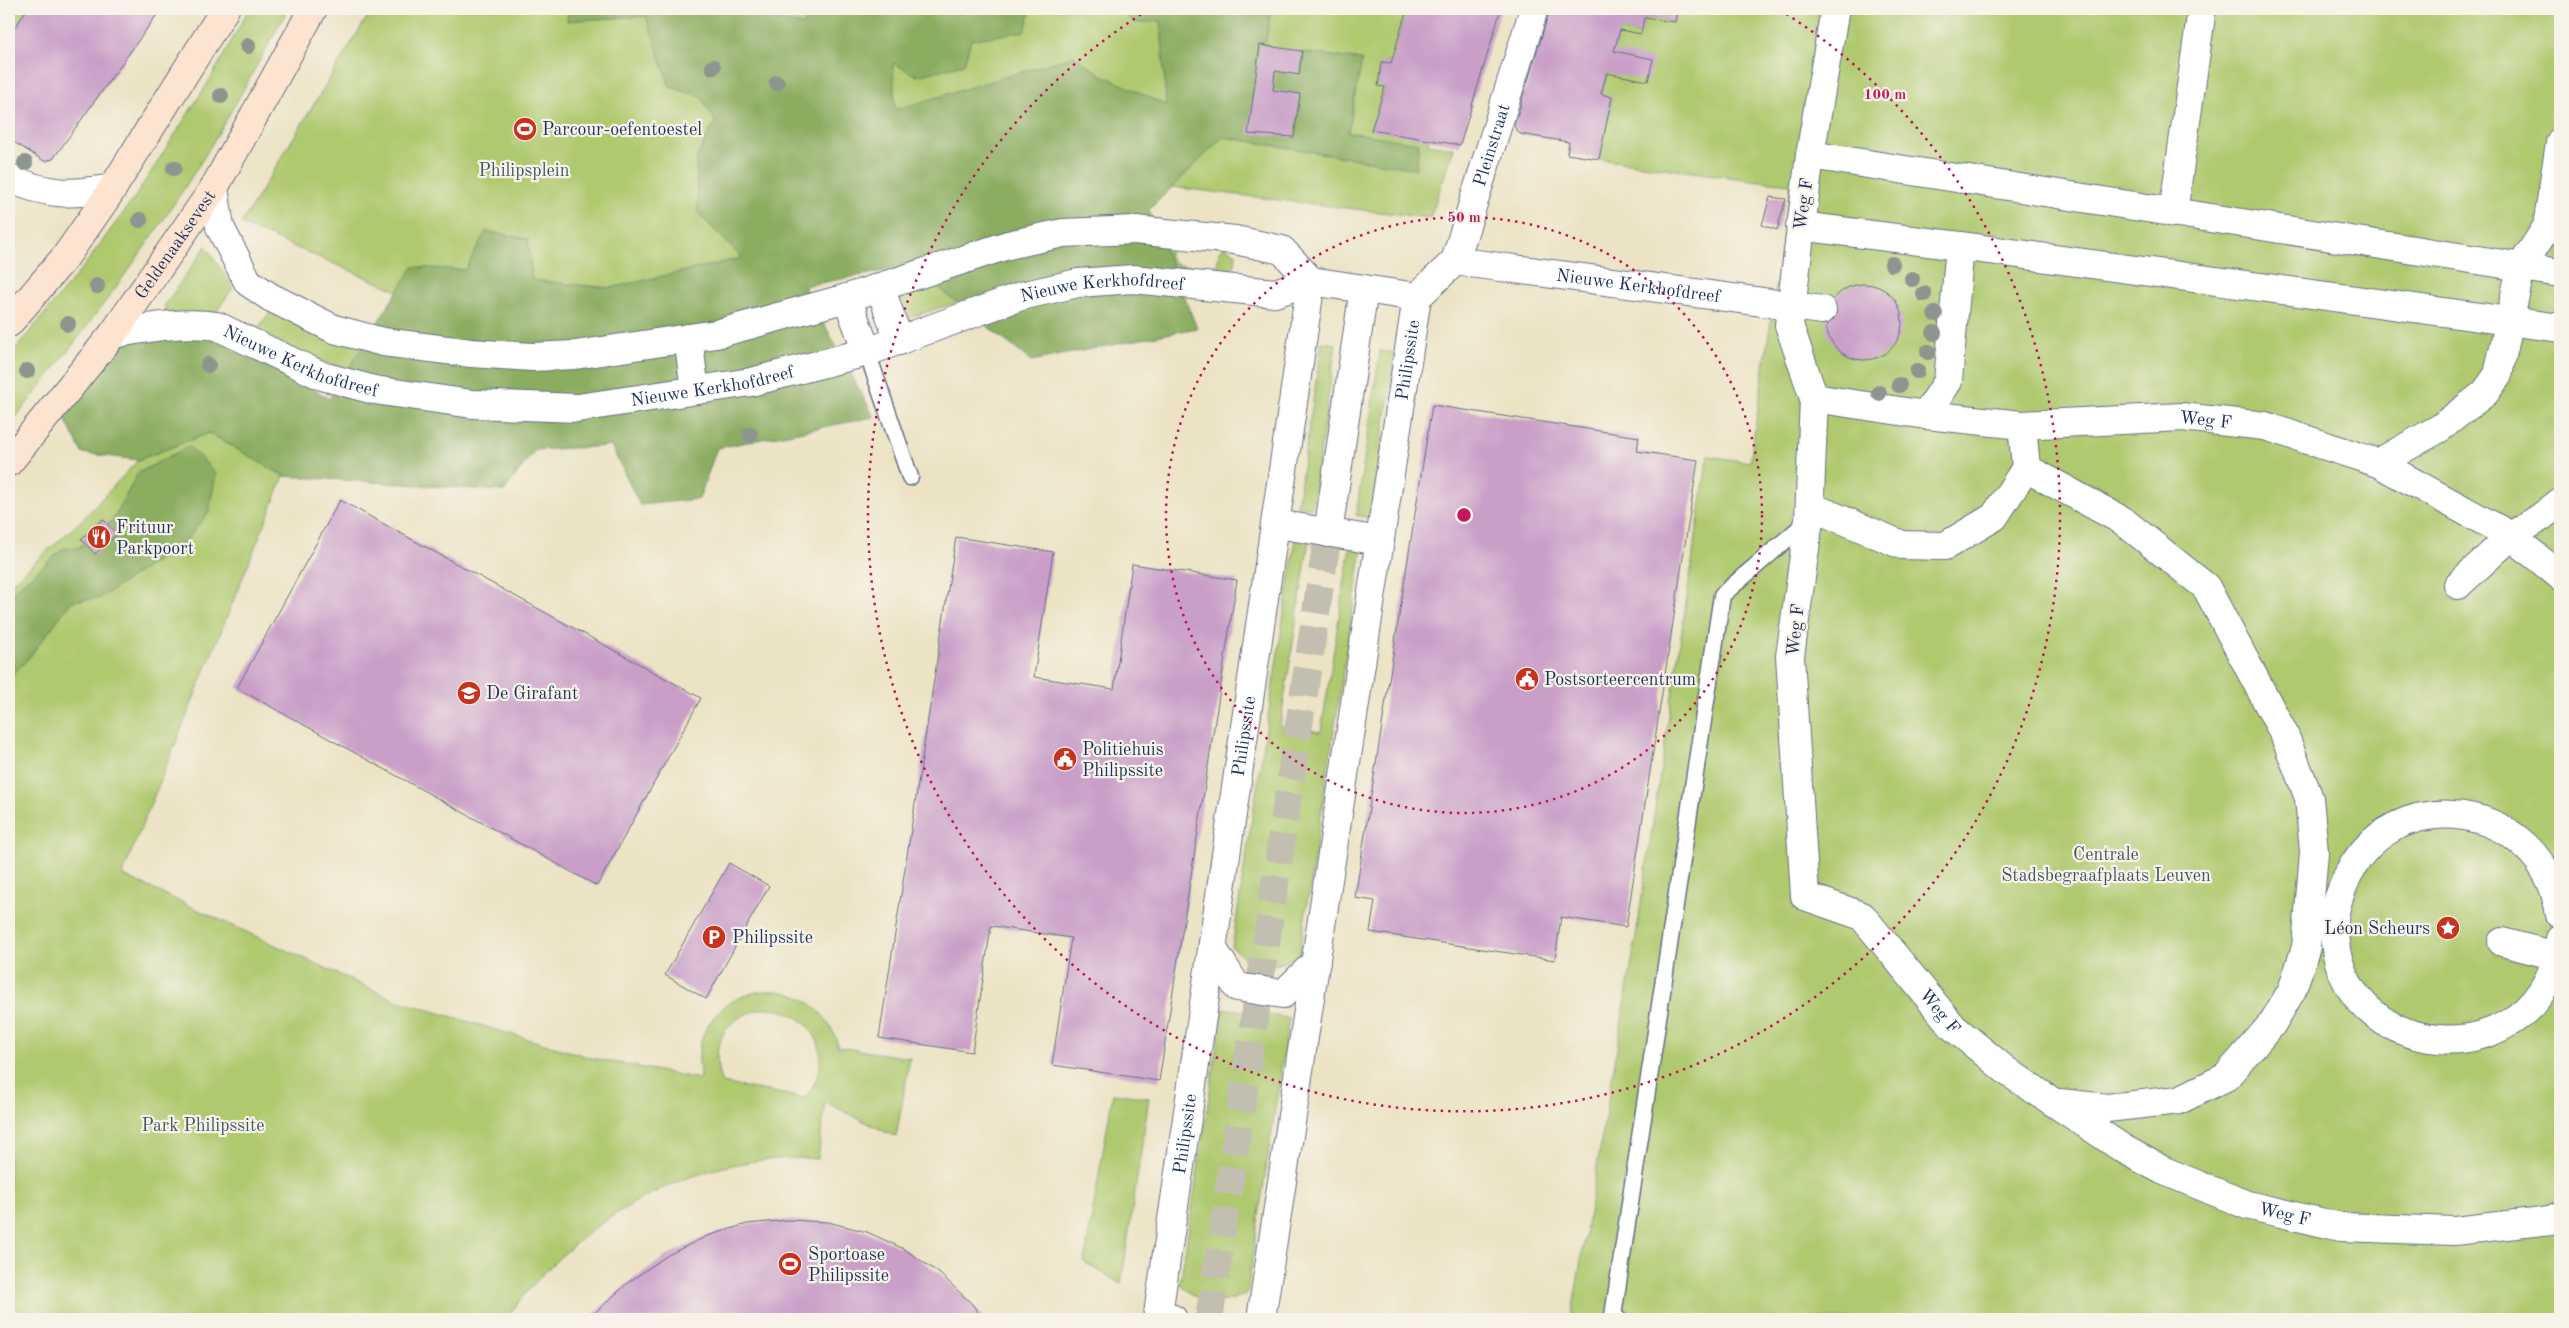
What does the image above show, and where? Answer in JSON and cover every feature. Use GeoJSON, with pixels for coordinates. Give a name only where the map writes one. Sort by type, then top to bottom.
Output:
{"type":"FeatureCollection","features":[{"type":"Feature","properties":{"kind":"main road"},"geometry":{"type":"LineString","coordinates":[[9,323],[66,256],[113,188],[225,9]]}},
{"type":"Feature","properties":{"kind":"main road","name":"Geldenaaksevest"},"geometry":{"type":"LineString","coordinates":[[9,462],[113,334],[214,188],[313,9]]}},
{"type":"Feature","properties":{"kind":"street","name":"Pleinstraat"},"geometry":{"type":"LineString","coordinates":[[1417,297],[1455,261],[1534,9]]}},
{"type":"Feature","properties":{"kind":"street","name":"Weg F"},"geometry":{"type":"LineString","coordinates":[[1835,9],[1810,155],[1789,324],[1814,398],[1810,513],[1790,656],[1805,896],[1862,916],[1953,1027],[2008,1072],[2057,1102],[2122,1148],[2162,1170],[2247,1205],[2341,1227],[2454,1231],[2557,1221]]}},
{"type":"Feature","properties":{"kind":"street"},"geometry":{"type":"LineString","coordinates":[[2173,213],[2202,9]]}},
{"type":"Feature","properties":{"kind":"street"},"geometry":{"type":"LineString","coordinates":[[2378,463],[2440,428],[2485,393],[2498,375],[2521,267],[2547,228],[2560,142]]}},
{"type":"Feature","properties":{"kind":"street"},"geometry":{"type":"LineString","coordinates":[[1810,155],[2560,273]]}},
{"type":"Feature","properties":{"kind":"street"},"geometry":{"type":"LineString","coordinates":[[9,178],[27,187],[51,194],[77,194],[113,188]]}},
{"type":"Feature","properties":{"kind":"street"},"geometry":{"type":"LineString","coordinates":[[214,188],[220,227],[248,282],[270,297],[334,329],[383,342],[471,353],[532,357],[575,355],[716,334],[847,298],[1008,245],[1064,233],[1135,230],[1235,240],[1282,250],[1311,281]]}},
{"type":"Feature","properties":{"kind":"street"},"geometry":{"type":"LineString","coordinates":[[1800,226],[2560,328]]}},
{"type":"Feature","properties":{"kind":"street"},"geometry":{"type":"LineString","coordinates":[[1926,415],[1948,381],[1960,246]]}},
{"type":"Feature","properties":{"kind":"street","name":"Nieuwe Kerkhofdreef"},"geometry":{"type":"LineString","coordinates":[[1455,261],[1822,310]]}},
{"type":"Feature","properties":{"kind":"street","name":"Nieuwe Kerkhofdreef"},"geometry":{"type":"LineString","coordinates":[[113,334],[156,326],[201,324],[217,326],[322,376],[374,390],[472,404],[578,408],[751,382],[867,352],[1021,296],[1078,284],[1133,280],[1275,293],[1311,281],[1417,297]]}},
{"type":"Feature","properties":{"kind":"street","name":"Philipssite"},"geometry":{"type":"LineString","coordinates":[[1163,1317],[1212,949],[1311,281]]}},
{"type":"Feature","properties":{"kind":"street"},"geometry":{"type":"LineString","coordinates":[[880,287],[899,341]]}},
{"type":"Feature","properties":{"kind":"street"},"geometry":{"type":"LineString","coordinates":[[1328,533],[1364,289]]}},
{"type":"Feature","properties":{"kind":"street","name":"Philipssite"},"geometry":{"type":"LineString","coordinates":[[1261,1319],[1417,297]]}},
{"type":"Feature","properties":{"kind":"street"},"geometry":{"type":"LineString","coordinates":[[847,298],[867,352]]}},
{"type":"Feature","properties":{"kind":"street"},"geometry":{"type":"LineString","coordinates":[[688,338],[695,390]]}},
{"type":"Feature","properties":{"kind":"street","name":"Weg F"},"geometry":{"type":"LineString","coordinates":[[1814,398],[1926,415],[2022,425],[2090,420],[2182,417],[2265,426],[2378,463],[2510,536],[2560,576]]}},
{"type":"Feature","properties":{"kind":"street"},"geometry":{"type":"LineString","coordinates":[[1810,513],[1902,545],[1945,546],[1994,517],[2026,468],[2022,425]]}},
{"type":"Feature","properties":{"kind":"street"},"geometry":{"type":"LineString","coordinates":[[2026,468],[2124,521],[2206,587],[2284,734],[2308,798],[2314,852],[2306,947],[2292,990],[2272,1024],[2226,1077],[2180,1100],[2107,1108],[2057,1102]]}},
{"type":"Feature","properties":{"kind":"street"},"geometry":{"type":"LineString","coordinates":[[2458,585],[2510,536],[2542,517],[2560,502]]}},
{"type":"Feature","properties":{"kind":"street"},"geometry":{"type":"LineString","coordinates":[[1276,524],[1380,541]]}},
{"type":"Feature","properties":{"kind":"street"},"geometry":{"type":"LineString","coordinates":[[2502,942],[2559,951],[2547,984],[2528,1008],[2505,1026],[2485,1035],[2448,1041],[2421,1038],[2390,1026],[2367,1007],[2349,984],[2337,956],[2334,928],[2337,901],[2349,871],[2367,847],[2391,829],[2418,817],[2448,813],[2473,816],[2504,828],[2528,847],[2546,870],[2558,898],[2560,915]]}},
{"type":"Feature","properties":{"kind":"street"},"geometry":{"type":"LineString","coordinates":[[1212,949],[1237,987],[1283,994],[1316,962]]}},
{"type":"Feature","properties":{"kind":"lane"},"geometry":{"type":"LineString","coordinates":[[867,352],[910,476]]}},
{"type":"Feature","properties":{"kind":"lane"},"geometry":{"type":"LineString","coordinates":[[1618,1319],[1613,1316],[1722,594],[1810,513]]}},
{"type":"Feature","properties":{"kind":"green space"},"geometry":{"type":"Polygon","coordinates":[[[9,9],[27,9],[15,28],[11,25],[9,29],[9,9]]]}},
{"type":"Feature","properties":{"kind":"green space"},"geometry":{"type":"Polygon","coordinates":[[[249,9],[288,9],[215,139],[159,227],[86,328],[9,426],[9,357],[84,266],[135,197],[211,78],[249,9]]]}},
{"type":"Feature","properties":{"kind":"green space","name":"Philipsplein"},"geometry":{"type":"Polygon","coordinates":[[[372,9],[1407,9],[1391,63],[1381,63],[1378,85],[1385,87],[1371,129],[1428,139],[1428,144],[1454,148],[1430,218],[1163,186],[510,339],[241,224],[372,9]]]}},
{"type":"Feature","properties":{"kind":"green space"},"geometry":{"type":"Polygon","coordinates":[[[568,9],[762,9],[763,17],[803,25],[815,9],[957,9],[957,14],[977,9],[1031,9],[1025,31],[971,40],[964,64],[917,76],[893,63],[895,110],[1074,56],[1100,74],[1166,105],[1161,21],[1136,23],[1123,13],[1123,9],[1271,9],[1265,47],[1362,60],[1348,132],[1419,143],[1416,169],[1223,137],[1149,210],[1197,328],[1031,361],[911,266],[804,286],[874,417],[717,448],[699,499],[640,505],[611,446],[535,450],[504,491],[284,476],[209,433],[138,460],[82,453],[57,403],[113,334],[217,326],[329,399],[413,267],[465,270],[486,231],[528,239],[532,280],[610,288],[742,258],[698,213],[696,159],[715,121],[701,97],[670,87],[646,16],[567,21],[568,9]]]}},
{"type":"Feature","properties":{"kind":"green space","name":"Centrale Stadsbegraafplaats Leuven"},"geometry":{"type":"Polygon","coordinates":[[[1677,9],[2560,9],[2560,1319],[1571,1319],[1634,949],[1708,456],[1750,462],[1791,184],[1599,159],[1612,98],[1601,94],[1620,30],[1640,34],[1644,18],[1675,22],[1677,9]]]}},
{"type":"Feature","properties":{"kind":"green space"},"geometry":{"type":"Polygon","coordinates":[[[1170,242],[1169,256],[1176,265],[1217,268],[1219,253],[1224,246],[1236,254],[1235,265],[1225,272],[1150,266],[979,295],[908,318],[900,302],[901,294],[941,280],[1170,242]]]}},
{"type":"Feature","properties":{"kind":"green space"},"geometry":{"type":"Polygon","coordinates":[[[206,246],[233,288],[214,315],[165,314],[165,305],[206,246]]]}},
{"type":"Feature","properties":{"kind":"green space"},"geometry":{"type":"Polygon","coordinates":[[[273,309],[365,345],[368,374],[316,360],[255,331],[273,309]]]}},
{"type":"Feature","properties":{"kind":"green space"},"geometry":{"type":"Polygon","coordinates":[[[1322,342],[1336,344],[1312,508],[1297,506],[1322,342]]]}},
{"type":"Feature","properties":{"kind":"green space"},"geometry":{"type":"Polygon","coordinates":[[[1380,351],[1395,353],[1371,518],[1356,515],[1380,351]]]}},
{"type":"Feature","properties":{"kind":"green space","name":"Park Philipssite"},"geometry":{"type":"Polygon","coordinates":[[[209,433],[284,476],[122,875],[395,1000],[592,1058],[700,1079],[699,1055],[701,1041],[709,1023],[722,1009],[737,999],[755,993],[773,991],[791,994],[808,1002],[823,1016],[836,1038],[838,1047],[910,1058],[896,1137],[825,1102],[818,1159],[772,1159],[727,1166],[684,1180],[642,1198],[603,1222],[567,1251],[534,1283],[506,1319],[9,1319],[9,585],[81,521],[138,460],[209,433]],[[769,1008],[755,1011],[732,1023],[724,1032],[719,1043],[717,1055],[722,1083],[805,1098],[814,1083],[819,1068],[820,1054],[817,1041],[811,1029],[786,1012],[769,1008]]]}},
{"type":"Feature","properties":{"kind":"green space"},"geometry":{"type":"Polygon","coordinates":[[[189,446],[216,473],[209,512],[185,542],[100,598],[72,601],[28,659],[9,678],[9,595],[64,548],[78,548],[113,520],[138,473],[189,446]]]}},
{"type":"Feature","properties":{"kind":"green space"},"geometry":{"type":"Polygon","coordinates":[[[1296,537],[1309,540],[1280,726],[1321,732],[1350,547],[1362,549],[1299,956],[1279,964],[1263,966],[1249,961],[1232,947],[1296,537]]]}},
{"type":"Feature","properties":{"kind":"green space"},"geometry":{"type":"Polygon","coordinates":[[[1223,1008],[1289,1018],[1247,1293],[1229,1300],[1212,1302],[1196,1296],[1180,1284],[1223,1008]]]}},
{"type":"Feature","properties":{"kind":"green space"},"geometry":{"type":"Polygon","coordinates":[[[1113,1093],[1149,1098],[1121,1284],[1084,1262],[1113,1093]]]}},
{"type":"Feature","properties":{"kind":"building"},"geometry":{"type":"Polygon","coordinates":[[[27,9],[161,9],[53,159],[44,161],[9,139],[9,29],[11,25],[15,28],[27,9]]]}},
{"type":"Feature","properties":{"kind":"building"},"geometry":{"type":"Polygon","coordinates":[[[1407,9],[1501,9],[1460,145],[1371,130],[1385,87],[1378,86],[1381,62],[1391,63],[1407,9]]]}},
{"type":"Feature","properties":{"kind":"building"},"geometry":{"type":"Polygon","coordinates":[[[1550,9],[1677,9],[1675,22],[1644,18],[1641,34],[1620,30],[1614,51],[1653,59],[1648,81],[1607,73],[1601,94],[1612,97],[1599,159],[1567,154],[1569,142],[1520,134],[1514,126],[1550,9]]]}},
{"type":"Feature","properties":{"kind":"building"},"geometry":{"type":"Polygon","coordinates":[[[1260,45],[1302,51],[1299,75],[1275,71],[1273,90],[1300,94],[1294,137],[1248,134],[1260,45]]]}},
{"type":"Feature","properties":{"kind":"building"},"geometry":{"type":"Polygon","coordinates":[[[1770,197],[1786,199],[1777,230],[1762,225],[1770,197]]]}},
{"type":"Feature","properties":{"kind":"building"},"geometry":{"type":"Polygon","coordinates":[[[1864,284],[1878,287],[1891,295],[1899,308],[1902,322],[1899,336],[1891,349],[1878,357],[1864,360],[1850,357],[1837,349],[1829,336],[1826,322],[1829,308],[1837,295],[1850,287],[1864,284]]]}},
{"type":"Feature","properties":{"kind":"building","name":"Postsorteercentrum"},"geometry":{"type":"Polygon","coordinates":[[[1432,405],[1639,437],[1637,451],[1698,460],[1626,927],[1561,917],[1555,960],[1370,932],[1375,901],[1355,898],[1432,405]]]}},
{"type":"Feature","properties":{"kind":"building","name":"De Girafant"},"geometry":{"type":"Polygon","coordinates":[[[340,500],[701,698],[597,886],[237,688],[340,500]]]}},
{"type":"Feature","properties":{"kind":"building","name":"Frituur Parkpoort"},"geometry":{"type":"Polygon","coordinates":[[[103,519],[117,534],[95,554],[81,539],[103,519]]]}},
{"type":"Feature","properties":{"kind":"building","name":"Politiehuis Philipssite"},"geometry":{"type":"Polygon","coordinates":[[[956,537],[1053,552],[1034,677],[1114,689],[1132,564],[1237,580],[1159,1081],[1052,1065],[1071,938],[991,926],[972,1052],[879,1038],[956,537]]]}},
{"type":"Feature","properties":{"kind":"building"},"geometry":{"type":"Polygon","coordinates":[[[729,863],[769,886],[706,999],[665,975],[729,863]]]}},
{"type":"Feature","properties":{"kind":"building","name":"Sportoase Philipssite"},"geometry":{"type":"Polygon","coordinates":[[[788,1220],[828,1222],[867,1232],[904,1249],[939,1273],[971,1303],[984,1319],[588,1319],[630,1281],[668,1255],[707,1236],[747,1224],[788,1220]]]}},
{"type":"Feature","properties":{"kind":"tunnel"},"geometry":{"type":"LineString","coordinates":[[1209,1319],[1328,533]]}},
{"type":"Feature","properties":{"kind":"place","name":"Parcour-oefentoestel"},"geometry":{"type":"Point","coordinates":[525,129]}},
{"type":"Feature","properties":{"kind":"place","name":"Frituur Parkpoort"},"geometry":{"type":"Point","coordinates":[99,537]}},
{"type":"Feature","properties":{"kind":"place","name":"Postsorteercentrum"},"geometry":{"type":"Point","coordinates":[1527,679]}},
{"type":"Feature","properties":{"kind":"place","name":"De Girafant"},"geometry":{"type":"Point","coordinates":[469,693]}},
{"type":"Feature","properties":{"kind":"place","name":"Politiehuis Philipssite"},"geometry":{"type":"Point","coordinates":[1065,759]}},
{"type":"Feature","properties":{"kind":"place","name":"Léon Scheurs"},"geometry":{"type":"Point","coordinates":[2448,928]}},
{"type":"Feature","properties":{"kind":"place","name":"Philipssite"},"geometry":{"type":"Point","coordinates":[714,937]}},
{"type":"Feature","properties":{"kind":"place","name":"Sportoase Philipssite"},"geometry":{"type":"Point","coordinates":[790,1264]}}]}
